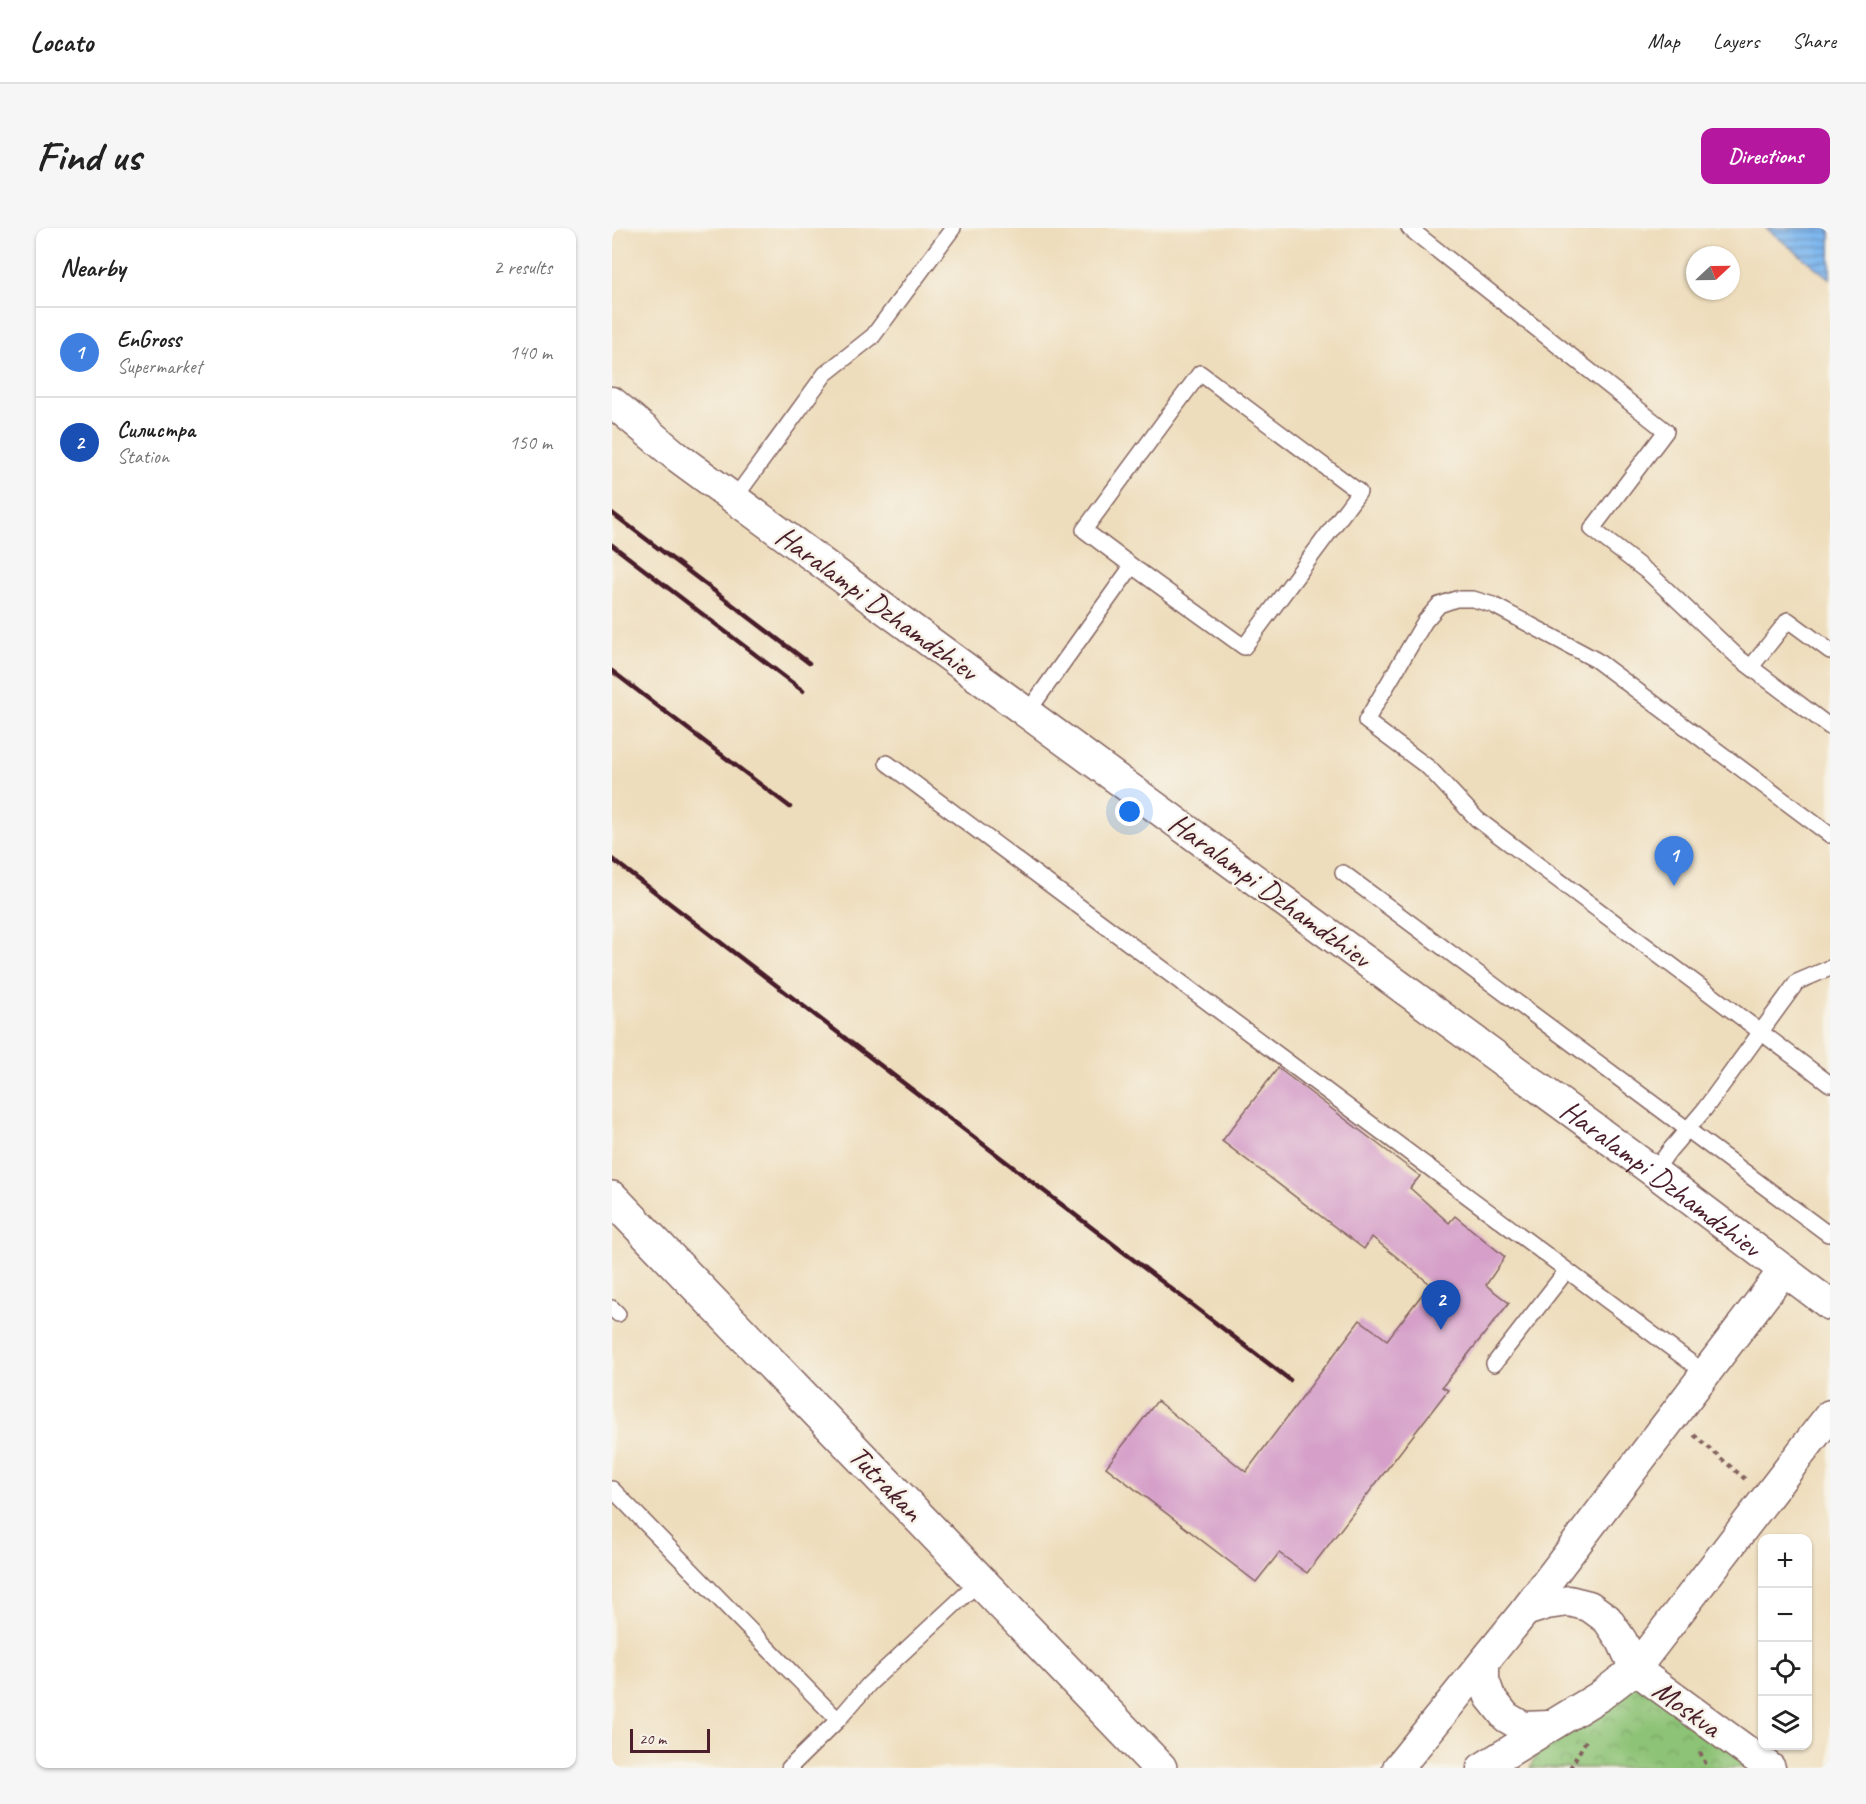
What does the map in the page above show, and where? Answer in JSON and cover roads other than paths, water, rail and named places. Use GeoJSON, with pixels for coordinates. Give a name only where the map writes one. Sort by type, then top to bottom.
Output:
{"type":"FeatureCollection","features":[{"type":"Feature","properties":{"kind":"street","name":"Haralampi Dzhamdzhiev"},"geometry":{"type":"LineString","coordinates":[[612,402],[676,456],[1654,1172],[1830,1305]]}},
{"type":"Feature","properties":{"kind":"street","name":"Tutrakan"},"geometry":{"type":"LineString","coordinates":[[612,1198],[1160,1768]]}},
{"type":"Feature","properties":{"kind":"street"},"geometry":{"type":"LineString","coordinates":[[1398,1768],[1525,1611],[1784,1270]]}},
{"type":"Feature","properties":{"kind":"street"},"geometry":{"type":"LineString","coordinates":[[1482,1768],[1600,1696],[1635,1669],[1830,1416]]}},
{"type":"Feature","properties":{"kind":"street"},"geometry":{"type":"LineString","coordinates":[[1525,1611],[1547,1604],[1569,1601],[1589,1606],[1607,1619],[1622,1641],[1635,1669]]}},
{"type":"Feature","properties":{"kind":"street"},"geometry":{"type":"LineString","coordinates":[[1484,1662],[1484,1680],[1490,1697],[1506,1717],[1523,1727],[1549,1726]]}},
{"type":"Feature","properties":{"kind":"street","name":"Moskva"},"geometry":{"type":"LineString","coordinates":[[1635,1669],[1770,1768]]}},
{"type":"Feature","properties":{"kind":"lane"},"geometry":{"type":"LineString","coordinates":[[734,499],[825,374],[873,336],[953,228]]}},
{"type":"Feature","properties":{"kind":"lane"},"geometry":{"type":"LineString","coordinates":[[1409,228],[1666,431],[1592,529],[1650,574],[1689,613],[1751,668],[1830,727]]}},
{"type":"Feature","properties":{"kind":"lane"},"geometry":{"type":"LineString","coordinates":[[1200,373],[1359,492],[1244,647],[1132,566],[1084,530],[1200,373]]}},
{"type":"Feature","properties":{"kind":"lane"},"geometry":{"type":"LineString","coordinates":[[1027,713],[1132,566]]}},
{"type":"Feature","properties":{"kind":"lane"},"geometry":{"type":"LineString","coordinates":[[1830,835],[1596,660],[1492,605],[1473,599],[1456,599],[1439,605],[1425,621],[1366,721],[1429,768],[1477,819],[1830,1084]]}},
{"type":"Feature","properties":{"kind":"lane"},"geometry":{"type":"LineString","coordinates":[[1751,668],[1788,620],[1830,651]]}},
{"type":"Feature","properties":{"kind":"lane"},"geometry":{"type":"LineString","coordinates":[[887,763],[1706,1374]]}},
{"type":"Feature","properties":{"kind":"lane"},"geometry":{"type":"LineString","coordinates":[[1343,873],[1828,1234],[1830,1231]]}},
{"type":"Feature","properties":{"kind":"lane"},"geometry":{"type":"LineString","coordinates":[[1654,1172],[1704,1110],[1797,982],[1830,968]]}},
{"type":"Feature","properties":{"kind":"lane"},"geometry":{"type":"LineString","coordinates":[[1494,1364],[1567,1270]]}},
{"type":"Feature","properties":{"kind":"lane"},"geometry":{"type":"LineString","coordinates":[[612,1489],[838,1720]]}},
{"type":"Feature","properties":{"kind":"lane"},"geometry":{"type":"LineString","coordinates":[[789,1768],[838,1720],[869,1684],[980,1581]]}},
{"type":"Feature","properties":{"kind":"water"},"geometry":{"type":"Polygon","coordinates":[[[1766,228],[1830,228],[1830,279],[1766,228]]]}},
{"type":"Feature","properties":{"kind":"railway"},"geometry":{"type":"LineString","coordinates":[[612,513],[809,663]]}},
{"type":"Feature","properties":{"kind":"railway"},"geometry":{"type":"LineString","coordinates":[[612,545],[803,691]]}},
{"type":"Feature","properties":{"kind":"railway"},"geometry":{"type":"LineString","coordinates":[[612,671],[790,807]]}},
{"type":"Feature","properties":{"kind":"railway"},"geometry":{"type":"LineString","coordinates":[[612,859],[1290,1380]]}},
{"type":"Feature","properties":{"kind":"place","name":"EnGross"},"geometry":{"type":"Point","coordinates":[1674,886]}},
{"type":"Feature","properties":{"kind":"place","name":"Силистра"},"geometry":{"type":"Point","coordinates":[1441,1330]}}]}
